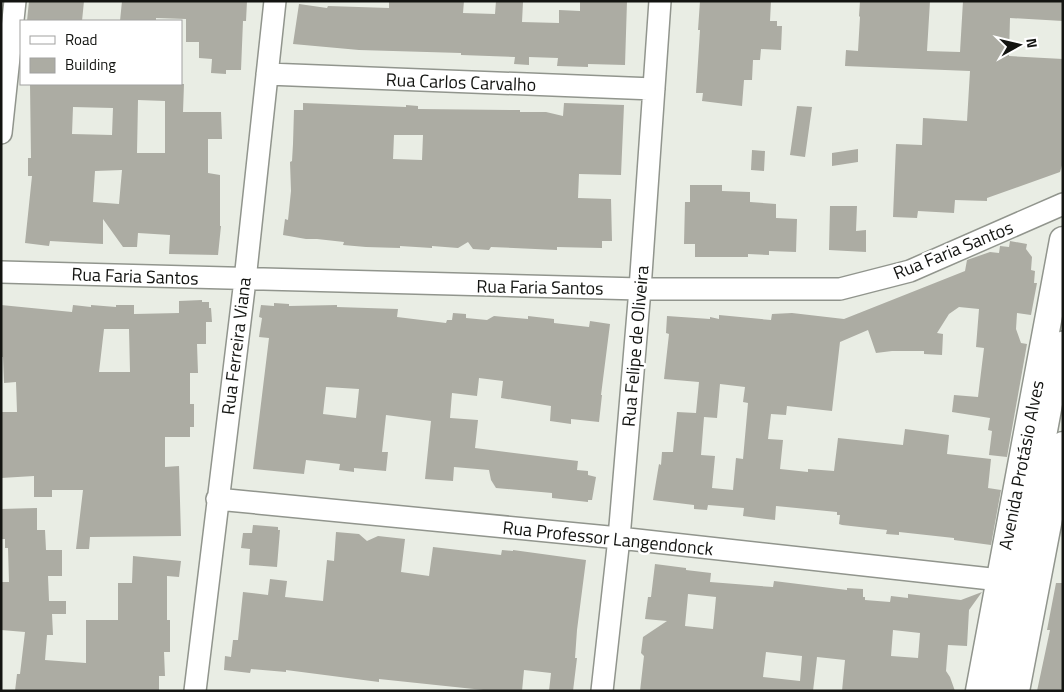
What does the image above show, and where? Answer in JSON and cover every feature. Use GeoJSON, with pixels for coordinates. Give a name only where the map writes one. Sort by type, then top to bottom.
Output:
{"type":"FeatureCollection","features":[{"type":"Feature","properties":{"kind":"main road","name":"Avenida Protásio Alves"},"geometry":{"type":"LineString","coordinates":[[979,691],[1063,240]]}},
{"type":"Feature","properties":{"kind":"main road"},"geometry":{"type":"LineString","coordinates":[[1016,691],[1063,445]]}},
{"type":"Feature","properties":{"kind":"street"},"geometry":{"type":"LineString","coordinates":[[1,133],[15,1]]}},
{"type":"Feature","properties":{"kind":"street","name":"Rua Ferreira Viana"},"geometry":{"type":"LineString","coordinates":[[195,691],[275,1]]}},
{"type":"Feature","properties":{"kind":"street","name":"Rua Felipe de Oliveira"},"geometry":{"type":"LineString","coordinates":[[602,691],[619,538],[640,289],[660,1]]}},
{"type":"Feature","properties":{"kind":"street","name":"Rua Carlos Carvalho"},"geometry":{"type":"LineString","coordinates":[[267,74],[654,89]]}},
{"type":"Feature","properties":{"kind":"street","name":"Rua Faria Santos"},"geometry":{"type":"LineString","coordinates":[[1,272],[244,280],[640,289],[840,289],[910,271],[1063,204]]}},
{"type":"Feature","properties":{"kind":"street"},"geometry":{"type":"LineString","coordinates":[[1051,301],[1060,368]]}},
{"type":"Feature","properties":{"kind":"street"},"geometry":{"type":"LineString","coordinates":[[1000,691],[1002,667],[1060,368],[1063,342]]}},
{"type":"Feature","properties":{"kind":"street","name":"Rua Professor Langendonck"},"geometry":{"type":"LineString","coordinates":[[217,499],[619,538],[1000,580]]}},
{"type":"Feature","properties":{"kind":"street"},"geometry":{"type":"LineString","coordinates":[[994,691],[1002,667]]}},
{"type":"Feature","properties":{"kind":"building"},"geometry":{"type":"Polygon","coordinates":[[[29,1],[84,1],[82,20],[27,20],[29,1]]]}},
{"type":"Feature","properties":{"kind":"building"},"geometry":{"type":"Polygon","coordinates":[[[122,1],[247,1],[246,21],[243,21],[241,70],[226,70],[226,74],[211,73],[212,59],[199,58],[199,42],[186,42],[186,19],[120,20],[122,1]]]}},
{"type":"Feature","properties":{"kind":"building"},"geometry":{"type":"Polygon","coordinates":[[[389,1],[464,1],[463,13],[495,14],[496,1],[523,2],[522,22],[559,23],[559,10],[580,11],[580,1],[627,1],[625,65],[588,64],[588,67],[557,66],[558,58],[529,57],[529,65],[514,64],[515,57],[461,55],[461,53],[359,50],[293,44],[299,4],[327,8],[328,6],[389,8],[389,1]]]}},
{"type":"Feature","properties":{"kind":"building"},"geometry":{"type":"Polygon","coordinates":[[[700,1],[771,1],[770,21],[777,21],[777,26],[782,26],[781,50],[761,49],[760,60],[753,60],[752,80],[744,80],[742,106],[702,101],[703,93],[696,93],[700,1]]]}},
{"type":"Feature","properties":{"kind":"building"},"geometry":{"type":"Polygon","coordinates":[[[860,1],[930,1],[927,51],[960,52],[963,1],[1063,1],[1063,21],[1010,18],[1009,56],[1063,59],[1063,162],[1060,172],[987,198],[987,201],[955,200],[954,213],[918,211],[917,218],[893,217],[896,144],[922,145],[923,118],[967,121],[970,71],[845,66],[846,50],[858,51],[860,1]]]}},
{"type":"Feature","properties":{"kind":"building"},"geometry":{"type":"Polygon","coordinates":[[[184,84],[183,112],[221,112],[222,139],[208,139],[208,173],[220,175],[221,226],[218,255],[169,254],[170,235],[138,233],[137,247],[123,247],[103,219],[103,244],[50,241],[49,246],[25,243],[32,176],[28,176],[28,158],[31,158],[30,85],[184,84]],[[138,100],[137,153],[165,153],[165,101],[138,100]],[[73,107],[72,134],[112,135],[113,108],[73,107]],[[122,170],[95,171],[93,202],[119,204],[122,170]]]}},
{"type":"Feature","properties":{"kind":"building"},"geometry":{"type":"Polygon","coordinates":[[[303,103],[406,107],[406,105],[418,106],[418,109],[520,110],[520,112],[546,112],[563,116],[564,103],[624,105],[621,175],[579,174],[578,198],[611,199],[612,241],[602,241],[602,248],[557,247],[557,250],[491,247],[489,250],[473,249],[468,242],[458,248],[432,246],[432,248],[400,246],[400,248],[366,247],[343,245],[344,242],[283,235],[285,219],[288,220],[291,191],[290,162],[292,161],[294,110],[303,110],[303,103]],[[394,135],[393,159],[422,160],[423,135],[394,135]]]}},
{"type":"Feature","properties":{"kind":"building"},"geometry":{"type":"Polygon","coordinates":[[[797,106],[812,107],[805,157],[790,155],[797,106]]]}},
{"type":"Feature","properties":{"kind":"building"},"geometry":{"type":"Polygon","coordinates":[[[858,149],[858,162],[832,166],[832,153],[858,149]]]}},
{"type":"Feature","properties":{"kind":"building"},"geometry":{"type":"Polygon","coordinates":[[[752,150],[765,151],[764,171],[751,170],[752,150]]]}},
{"type":"Feature","properties":{"kind":"building"},"geometry":{"type":"Polygon","coordinates":[[[690,185],[722,185],[722,191],[750,192],[750,202],[776,204],[776,218],[797,219],[796,252],[769,251],[769,255],[748,254],[748,257],[695,257],[695,244],[684,244],[685,202],[690,202],[690,185]]]}},
{"type":"Feature","properties":{"kind":"building"},"geometry":{"type":"Polygon","coordinates":[[[830,206],[857,206],[856,231],[866,230],[866,252],[829,250],[830,206]]]}},
{"type":"Feature","properties":{"kind":"building"},"geometry":{"type":"Polygon","coordinates":[[[1010,241],[1027,244],[1026,249],[1032,257],[1031,270],[1035,271],[1034,283],[1037,283],[1031,315],[1017,313],[1016,329],[1021,343],[1027,344],[1007,457],[989,455],[992,431],[988,430],[990,418],[952,412],[954,395],[978,397],[984,348],[976,347],[979,309],[959,307],[949,314],[937,333],[943,334],[942,355],[924,354],[924,351],[876,353],[868,330],[840,342],[832,411],[787,406],[786,415],[771,414],[768,439],[783,440],[780,469],[808,472],[808,469],[834,471],[838,438],[903,445],[905,429],[949,435],[947,454],[991,459],[988,488],[1001,490],[991,545],[954,540],[954,538],[899,532],[899,535],[886,534],[887,530],[842,525],[839,524],[840,515],[837,515],[837,512],[776,506],[775,520],[743,516],[744,508],[708,505],[707,510],[694,509],[694,505],[653,500],[662,452],[673,452],[677,412],[696,413],[699,382],[664,379],[669,334],[666,333],[667,316],[719,319],[719,315],[771,320],[772,314],[792,313],[844,319],[965,271],[967,260],[990,252],[999,253],[1000,246],[1009,247],[1010,241]],[[720,384],[717,418],[704,417],[701,455],[715,456],[712,488],[733,490],[736,458],[743,459],[748,403],[743,402],[745,387],[720,384]]]}},
{"type":"Feature","properties":{"kind":"building"},"geometry":{"type":"Polygon","coordinates":[[[202,300],[202,302],[209,302],[212,322],[206,322],[206,344],[197,344],[198,373],[190,373],[190,404],[194,404],[194,427],[190,427],[190,437],[165,437],[165,467],[179,466],[181,536],[90,537],[89,549],[76,549],[83,490],[52,490],[52,497],[34,497],[34,476],[1,478],[1,412],[17,412],[16,382],[4,383],[3,357],[1,357],[1,305],[72,312],[73,305],[116,307],[116,305],[134,305],[134,314],[179,313],[179,301],[202,300]],[[104,329],[99,372],[130,372],[129,329],[104,329]]]}},
{"type":"Feature","properties":{"kind":"building"},"geometry":{"type":"Polygon","coordinates":[[[274,303],[289,304],[289,306],[337,305],[337,307],[398,309],[397,317],[446,323],[447,320],[452,320],[453,313],[466,314],[466,318],[487,320],[494,316],[528,319],[528,316],[554,319],[554,323],[589,327],[590,321],[610,324],[599,422],[571,419],[571,424],[550,421],[551,406],[501,398],[503,381],[479,378],[477,396],[452,393],[450,418],[478,420],[475,448],[578,461],[577,470],[588,471],[588,475],[596,477],[592,500],[588,500],[588,502],[552,498],[552,493],[496,488],[491,480],[489,470],[454,467],[453,481],[425,479],[431,421],[386,415],[382,452],[388,452],[386,471],[354,468],[354,472],[339,470],[340,464],[306,460],[304,474],[253,469],[269,338],[259,337],[262,318],[259,317],[261,305],[274,306],[274,303]],[[326,387],[323,414],[356,418],[359,389],[326,387]]]}},
{"type":"Feature","properties":{"kind":"building"},"geometry":{"type":"Polygon","coordinates":[[[37,508],[37,530],[45,530],[46,550],[62,550],[62,576],[48,576],[49,601],[66,601],[66,614],[52,614],[53,635],[47,635],[45,660],[86,663],[86,620],[118,620],[118,583],[132,583],[133,556],[181,561],[179,577],[167,576],[167,620],[170,620],[170,652],[164,652],[165,676],[159,676],[159,691],[15,691],[17,674],[20,674],[25,632],[1,630],[1,582],[9,582],[8,548],[5,548],[5,539],[2,539],[1,509],[37,508]]]}},
{"type":"Feature","properties":{"kind":"building"},"geometry":{"type":"Polygon","coordinates":[[[253,525],[278,527],[278,530],[280,530],[277,567],[249,565],[250,549],[241,548],[243,533],[252,533],[253,525]]]}},
{"type":"Feature","properties":{"kind":"building"},"geometry":{"type":"Polygon","coordinates":[[[336,532],[359,534],[367,541],[378,536],[405,539],[401,572],[429,576],[433,547],[501,555],[502,550],[513,550],[586,560],[577,630],[575,658],[577,658],[573,691],[549,691],[551,673],[524,670],[522,691],[493,691],[379,679],[379,682],[286,670],[286,672],[251,669],[250,673],[224,670],[225,656],[231,657],[233,640],[238,640],[243,592],[268,595],[270,579],[287,581],[285,597],[323,601],[327,560],[334,561],[336,532]]]}},
{"type":"Feature","properties":{"kind":"building"},"geometry":{"type":"Polygon","coordinates":[[[655,564],[711,573],[710,582],[773,587],[774,581],[847,590],[847,588],[863,589],[865,600],[890,602],[891,596],[908,598],[908,594],[961,600],[982,592],[969,610],[967,646],[948,645],[946,671],[955,691],[842,691],[845,660],[817,657],[813,691],[640,691],[644,656],[641,653],[643,637],[667,621],[645,619],[648,597],[651,597],[655,564]],[[688,594],[685,626],[713,629],[716,597],[688,594]],[[893,630],[891,656],[918,658],[920,633],[893,630]],[[766,652],[763,677],[800,681],[802,656],[766,652]]]}},
{"type":"Feature","properties":{"kind":"building"},"geometry":{"type":"Polygon","coordinates":[[[1056,583],[1063,583],[1063,691],[1037,691],[1050,630],[1047,630],[1056,583]]]}}]}
